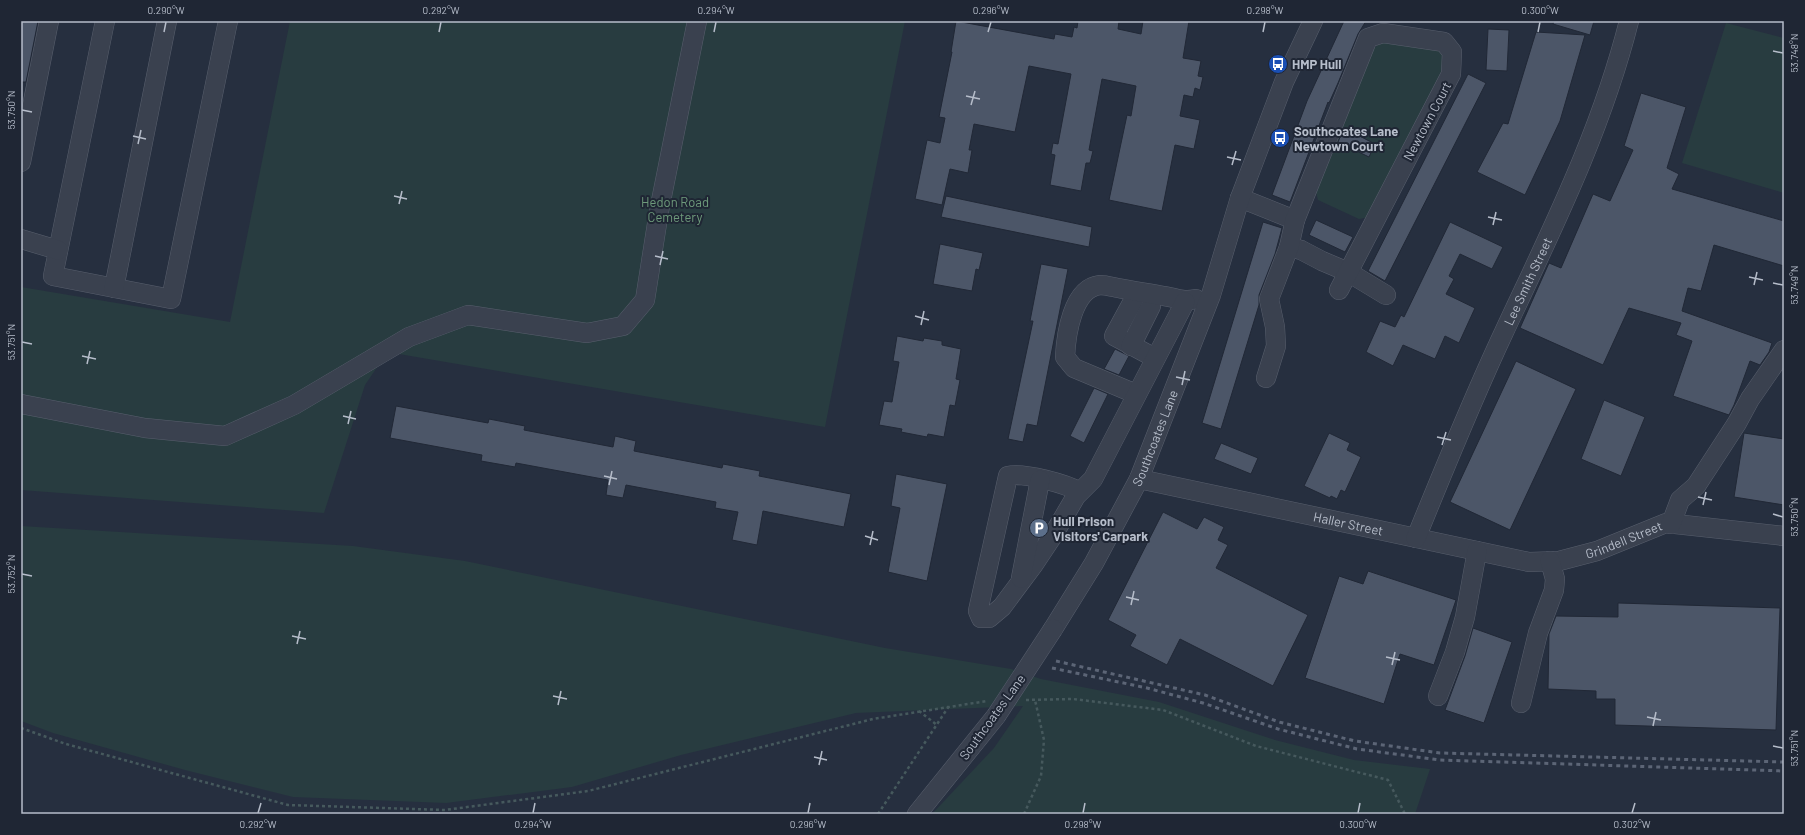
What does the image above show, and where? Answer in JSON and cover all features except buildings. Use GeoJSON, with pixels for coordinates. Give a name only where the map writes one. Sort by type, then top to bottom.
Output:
{"type":"FeatureCollection","features":[{"type":"Feature","properties":{"kind":"street"},"geometry":{"type":"LineString","coordinates":[[21,162],[49,21]]}},
{"type":"Feature","properties":{"kind":"street"},"geometry":{"type":"LineString","coordinates":[[105,21],[53,276],[171,299],[228,21]]}},
{"type":"Feature","properties":{"kind":"street"},"geometry":{"type":"LineString","coordinates":[[114,288],[167,21]]}},
{"type":"Feature","properties":{"kind":"street"},"geometry":{"type":"LineString","coordinates":[[21,404],[145,428],[225,436],[294,404],[409,337],[468,315],[587,333],[623,326],[644,300],[659,210],[697,21]]}},
{"type":"Feature","properties":{"kind":"street","name":"Southcoates Lane"},"geometry":{"type":"LineString","coordinates":[[917,814],[1053,629],[1094,563],[1139,479],[1211,295],[1240,198],[1284,82],[1313,21]]}},
{"type":"Feature","properties":{"kind":"street","name":"Lee Smith Street"},"geometry":{"type":"LineString","coordinates":[[1416,538],[1458,433],[1586,154],[1621,52],[1629,21]]}},
{"type":"Feature","properties":{"kind":"street","name":"Newtown Court"},"geometry":{"type":"LineString","coordinates":[[1266,378],[1276,346],[1275,327],[1270,299],[1289,246],[1295,220],[1368,38],[1383,34],[1444,42],[1452,52],[1451,74],[1339,290]]}},
{"type":"Feature","properties":{"kind":"street"},"geometry":{"type":"LineString","coordinates":[[1240,198],[1295,220]]}},
{"type":"Feature","properties":{"kind":"street"},"geometry":{"type":"LineString","coordinates":[[21,239],[58,250]]}},
{"type":"Feature","properties":{"kind":"street"},"geometry":{"type":"LineString","coordinates":[[1289,246],[1348,272],[1386,295]]}},
{"type":"Feature","properties":{"kind":"street"},"geometry":{"type":"LineString","coordinates":[[1136,394],[1074,368],[1065,357],[1067,335],[1074,310],[1088,290],[1100,285],[1170,297],[1185,302],[1211,295]]}},
{"type":"Feature","properties":{"kind":"street"},"geometry":{"type":"LineString","coordinates":[[1133,301],[1114,336],[1154,358]]}},
{"type":"Feature","properties":{"kind":"street"},"geometry":{"type":"LineString","coordinates":[[1079,491],[1022,475],[1008,476],[978,612],[981,618],[989,618],[1002,607],[1052,537],[1136,394],[1185,302]]}},
{"type":"Feature","properties":{"kind":"street"},"geometry":{"type":"LineString","coordinates":[[1131,346],[1151,306]]}},
{"type":"Feature","properties":{"kind":"street"},"geometry":{"type":"LineString","coordinates":[[1670,524],[1680,500],[1696,486],[1737,423],[1750,399],[1784,350]]}},
{"type":"Feature","properties":{"kind":"street","name":"Haller Street"},"geometry":{"type":"LineString","coordinates":[[1139,479],[1529,562],[1554,561]]}},
{"type":"Feature","properties":{"kind":"street"},"geometry":{"type":"LineString","coordinates":[[1020,581],[1040,480]]}},
{"type":"Feature","properties":{"kind":"street","name":"Grindell Street"},"geometry":{"type":"LineString","coordinates":[[1554,561],[1597,551],[1666,523],[1784,536]]}},
{"type":"Feature","properties":{"kind":"street"},"geometry":{"type":"LineString","coordinates":[[1438,696],[1455,652],[1465,617],[1477,551]]}},
{"type":"Feature","properties":{"kind":"street"},"geometry":{"type":"LineString","coordinates":[[1521,703],[1532,667],[1538,633],[1554,590],[1554,561]]}},
{"type":"Feature","properties":{"kind":"path"},"geometry":{"type":"LineString","coordinates":[[1021,700],[1073,699],[1163,710],[1256,746],[1388,780],[1405,814]]}},
{"type":"Feature","properties":{"kind":"path"},"geometry":{"type":"LineString","coordinates":[[1024,814],[1041,776],[1044,740],[1035,700]]}},
{"type":"Feature","properties":{"kind":"path"},"geometry":{"type":"LineString","coordinates":[[21,728],[66,744],[288,805],[445,810],[588,790],[873,719],[978,701],[994,708]]}},
{"type":"Feature","properties":{"kind":"path"},"geometry":{"type":"LineString","coordinates":[[878,814],[950,706]]}},
{"type":"Feature","properties":{"kind":"path"},"geometry":{"type":"LineString","coordinates":[[919,711],[937,725]]}},
{"type":"Feature","properties":{"kind":"green space","name":"Hedon Road Cemetery"},"geometry":{"type":"Polygon","coordinates":[[[290,21],[905,21],[825,427],[393,353],[382,360],[365,385],[324,513],[21,490],[21,287],[230,322],[290,21]]]}},
{"type":"Feature","properties":{"kind":"green space"},"geometry":{"type":"Polygon","coordinates":[[[1726,23],[1784,38],[1784,193],[1682,163],[1726,23]]]}},
{"type":"Feature","properties":{"kind":"green space"},"geometry":{"type":"Polygon","coordinates":[[[1381,42],[1443,51],[1446,68],[1369,217],[1359,219],[1318,200],[1315,188],[1338,143],[1333,140],[1371,51],[1381,42]]]}},
{"type":"Feature","properties":{"kind":"green space"},"geometry":{"type":"Polygon","coordinates":[[[21,526],[353,546],[465,561],[885,648],[1011,669],[1041,679],[1159,702],[1275,740],[1354,760],[1430,769],[1415,814],[932,814],[994,748],[1023,706],[856,713],[681,755],[572,787],[446,803],[293,797],[185,770],[53,733],[21,721],[21,526]]]}},
{"type":"Feature","properties":{"kind":"railway"},"geometry":{"type":"LineString","coordinates":[[1056,661],[1205,695],[1279,722],[1355,741],[1440,753],[1784,762]]}},
{"type":"Feature","properties":{"kind":"railway"},"geometry":{"type":"LineString","coordinates":[[1052,668],[1147,688],[1203,703],[1278,729],[1357,749],[1440,760],[1784,771]]}},
{"type":"Feature","properties":{"kind":"place","name":"HMP Hull"},"geometry":{"type":"Point","coordinates":[1278,64]}},
{"type":"Feature","properties":{"kind":"place","name":"Southcoates Lane Newtown Court"},"geometry":{"type":"Point","coordinates":[1280,138]}},
{"type":"Feature","properties":{"kind":"place","name":"Hull Prison Visitors' Carpark"},"geometry":{"type":"Point","coordinates":[1039,528]}}]}
